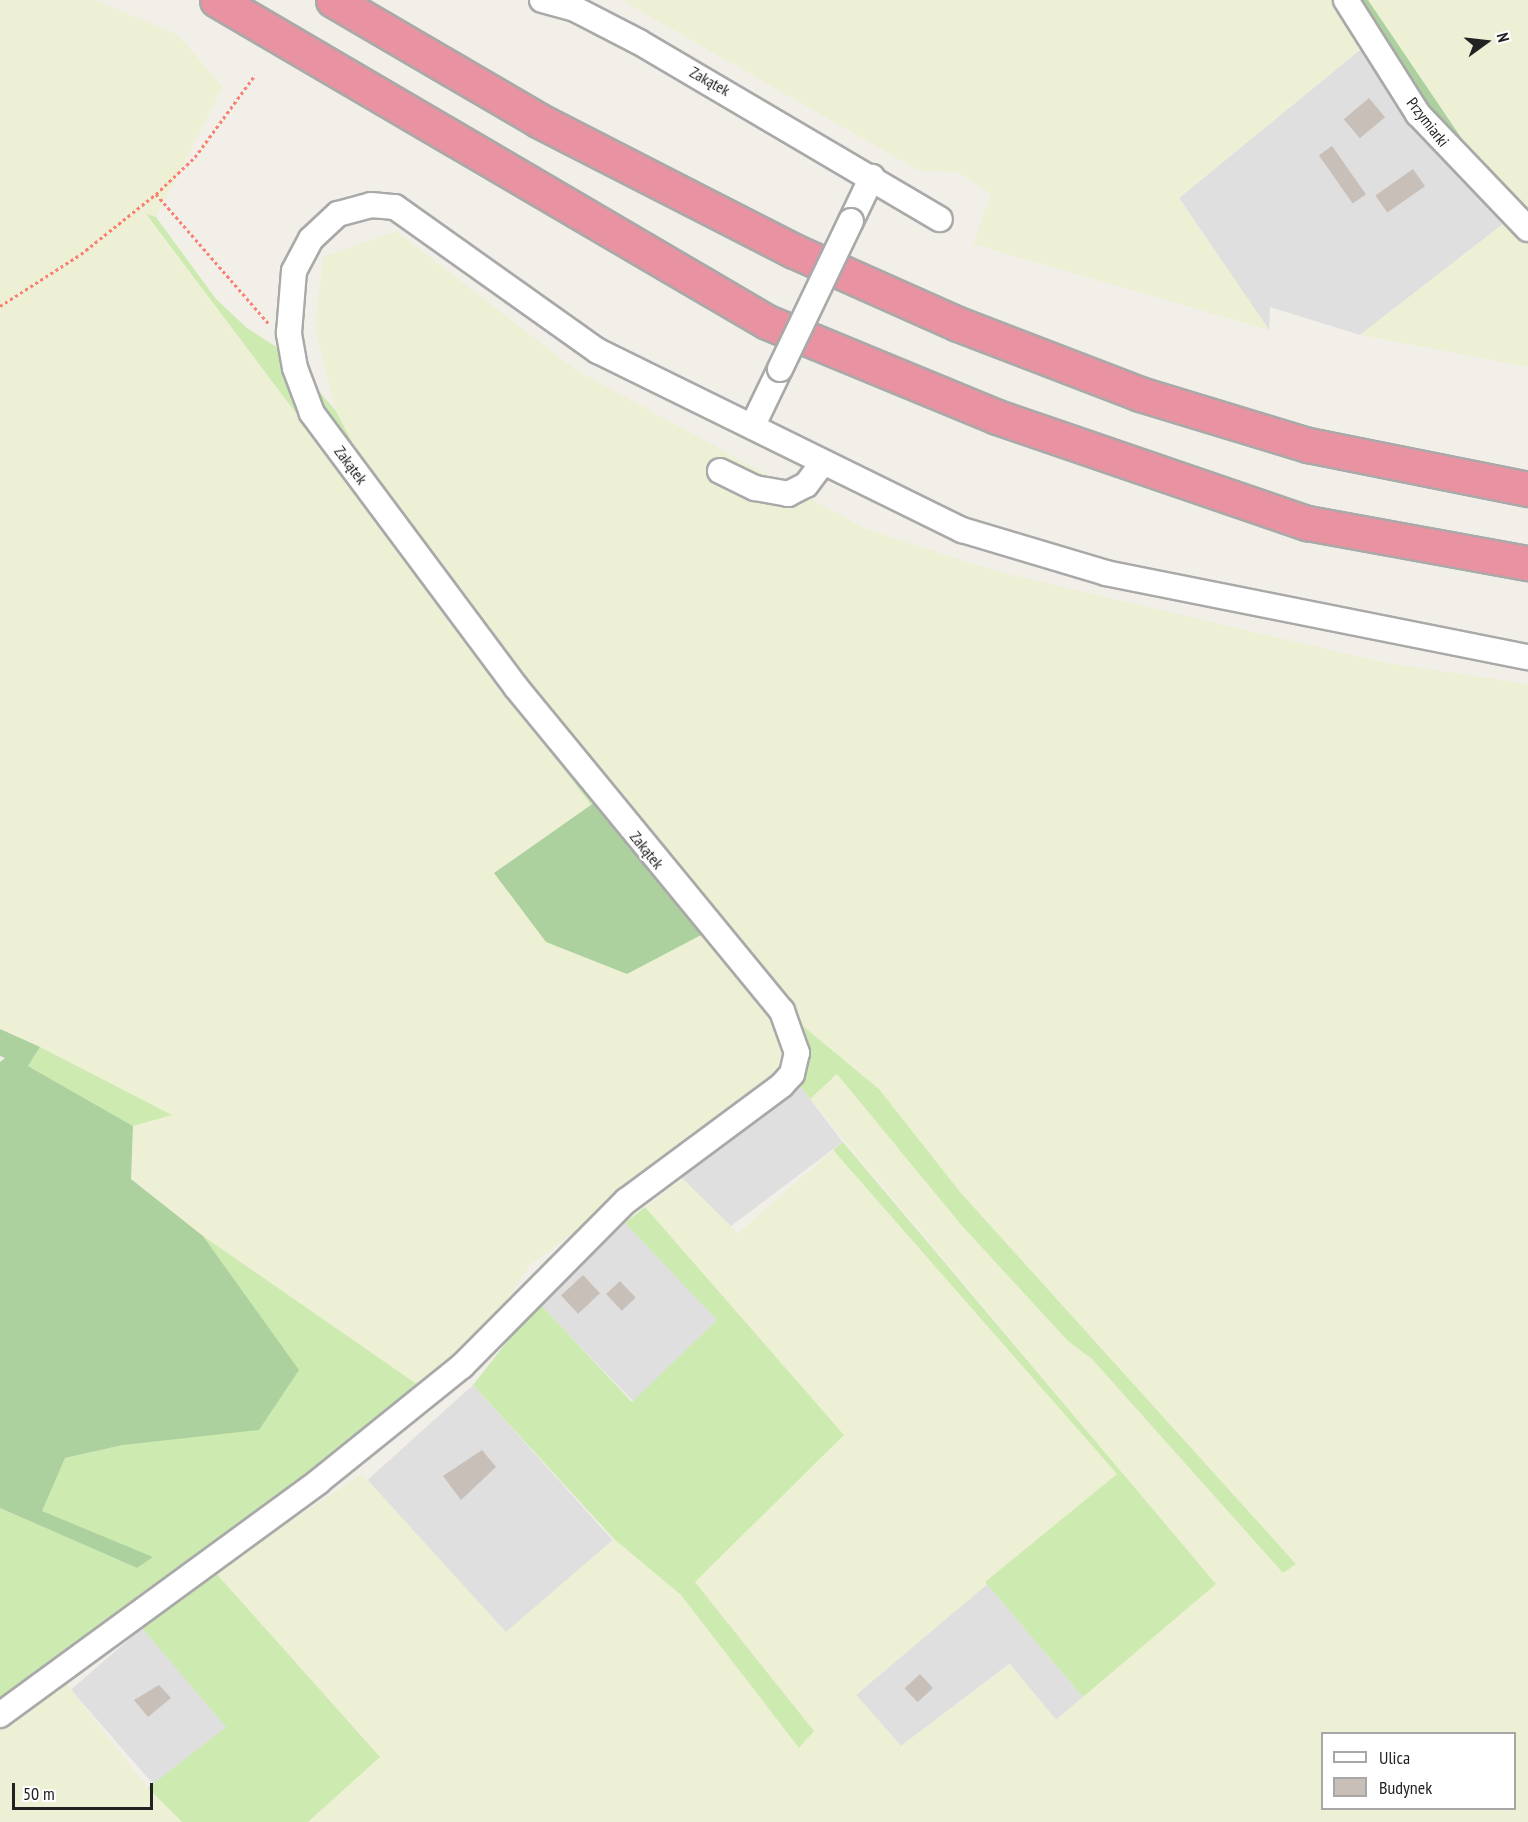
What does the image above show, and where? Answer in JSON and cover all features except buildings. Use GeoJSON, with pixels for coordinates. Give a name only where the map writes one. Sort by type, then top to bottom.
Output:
{"type":"FeatureCollection","features":[{"type":"Feature","properties":{"kind":"highway"},"geometry":{"type":"LineString","coordinates":[[217,0],[767,322],[997,417],[1307,523],[1528,563]]}},
{"type":"Feature","properties":{"kind":"highway"},"geometry":{"type":"LineString","coordinates":[[333,0],[538,120],[794,251],[958,324],[1140,394],[1308,445],[1528,489]]}},
{"type":"Feature","properties":{"kind":"street","name":"Zakątek"},"geometry":{"type":"LineString","coordinates":[[542,0],[575,9],[639,42],[940,219]]}},
{"type":"Feature","properties":{"kind":"street","name":"Przymiarki"},"geometry":{"type":"LineString","coordinates":[[1346,0],[1435,135],[1528,229]]}},
{"type":"Feature","properties":{"kind":"street"},"geometry":{"type":"LineString","coordinates":[[753,425],[872,177]]}},
{"type":"Feature","properties":{"kind":"street","name":"Zakątek"},"geometry":{"type":"LineString","coordinates":[[0,1715],[318,1482],[462,1366],[626,1201],[792,1074],[797,1053],[782,1011],[516,687],[312,413],[295,368],[289,333],[294,271],[310,239],[338,214],[371,206],[395,207],[598,351],[753,425],[822,464],[962,530],[1106,573],[1528,657]]}},
{"type":"Feature","properties":{"kind":"street"},"geometry":{"type":"LineString","coordinates":[[720,471],[754,488],[788,494],[806,484],[822,464]]}},
{"type":"Feature","properties":{"kind":"path"},"geometry":{"type":"LineString","coordinates":[[0,306],[81,254],[156,194],[195,157],[255,75]]}},
{"type":"Feature","properties":{"kind":"path"},"geometry":{"type":"LineString","coordinates":[[156,194],[261,320],[289,333]]}},
{"type":"Feature","properties":{"kind":"shaded area"},"geometry":{"type":"Polygon","coordinates":[[[1367,44],[1507,221],[1360,335],[1270,307],[1269,330],[1179,198],[1367,44]]]}},
{"type":"Feature","properties":{"kind":"shaded area"},"geometry":{"type":"Polygon","coordinates":[[[798,1083],[843,1142],[723,1232],[678,1173],[798,1083]]]}},
{"type":"Feature","properties":{"kind":"shaded area"},"geometry":{"type":"Polygon","coordinates":[[[625,1223],[718,1319],[633,1401],[540,1305],[625,1223]]]}},
{"type":"Feature","properties":{"kind":"shaded area"},"geometry":{"type":"Polygon","coordinates":[[[473,1385],[613,1540],[507,1635],[367,1480],[473,1385]]]}},
{"type":"Feature","properties":{"kind":"shaded area"},"geometry":{"type":"Polygon","coordinates":[[[985,1582],[1083,1697],[1056,1720],[1009,1664],[901,1746],[856,1695],[985,1582]]]}},
{"type":"Feature","properties":{"kind":"shaded area"},"geometry":{"type":"Polygon","coordinates":[[[142,1628],[227,1726],[156,1788],[71,1690],[142,1628]]]}},
{"type":"Feature","properties":{"kind":"green space"},"geometry":{"type":"Polygon","coordinates":[[[0,0],[96,0],[178,35],[223,87],[156,217],[146,215],[591,805],[495,872],[705,933],[787,1031],[782,1078],[530,1265],[492,1322],[421,1387],[203,1236],[131,1178],[133,1126],[171,1114],[0,1029],[0,0]]]}},
{"type":"Feature","properties":{"kind":"green space"},"geometry":{"type":"Polygon","coordinates":[[[621,0],[1337,0],[1367,44],[1179,198],[1269,330],[973,244],[991,194],[958,172],[920,171],[621,0]]]}},
{"type":"Feature","properties":{"kind":"green space"},"geometry":{"type":"Polygon","coordinates":[[[1354,0],[1368,0],[1483,170],[1417,100],[1354,0]]]}},
{"type":"Feature","properties":{"kind":"green space"},"geometry":{"type":"Polygon","coordinates":[[[1368,0],[1528,0],[1528,218],[1483,170],[1368,0]]]}},
{"type":"Feature","properties":{"kind":"green space"},"geometry":{"type":"Polygon","coordinates":[[[146,214],[156,217],[216,299],[247,328],[287,354],[336,411],[378,492],[607,790],[788,1010],[597,800],[591,805],[146,214]]]}},
{"type":"Feature","properties":{"kind":"green space"},"geometry":{"type":"Polygon","coordinates":[[[1507,221],[1528,241],[1528,367],[1360,335],[1507,221]]]}},
{"type":"Feature","properties":{"kind":"green space"},"geometry":{"type":"Polygon","coordinates":[[[396,231],[576,370],[866,529],[995,571],[1381,662],[1528,684],[1528,1822],[308,1822],[380,1757],[214,1571],[362,1474],[506,1632],[614,1539],[681,1595],[799,1748],[695,1582],[844,1435],[645,1207],[683,1179],[738,1233],[833,1150],[1118,1474],[856,1695],[901,1746],[1010,1664],[1056,1720],[1215,1584],[810,1099],[837,1073],[963,1227],[1068,1341],[1092,1359],[1283,1573],[1296,1564],[960,1192],[879,1089],[798,1022],[607,790],[378,492],[336,411],[315,328],[323,257],[396,231]]]}},
{"type":"Feature","properties":{"kind":"green space"},"geometry":{"type":"Polygon","coordinates":[[[598,800],[705,933],[627,974],[546,942],[494,873],[598,800]]]}},
{"type":"Feature","properties":{"kind":"green space"},"geometry":{"type":"Polygon","coordinates":[[[799,1023],[879,1089],[960,1192],[1296,1564],[1283,1573],[1092,1359],[1068,1341],[963,1227],[837,1074],[810,1099],[798,1083],[810,1054],[799,1023]]]}},
{"type":"Feature","properties":{"kind":"green space"},"geometry":{"type":"Polygon","coordinates":[[[0,1029],[40,1047],[28,1066],[133,1126],[131,1179],[203,1236],[299,1370],[259,1430],[123,1445],[65,1458],[42,1511],[153,1557],[137,1568],[0,1508],[0,1062],[5,1058],[0,1056],[0,1029]]]}},
{"type":"Feature","properties":{"kind":"green space"},"geometry":{"type":"Polygon","coordinates":[[[40,1047],[172,1115],[133,1126],[28,1066],[40,1047]]]}},
{"type":"Feature","properties":{"kind":"green space"},"geometry":{"type":"Polygon","coordinates":[[[843,1142],[1216,1584],[1083,1697],[985,1582],[1117,1474],[833,1150],[843,1142]]]}},
{"type":"Feature","properties":{"kind":"green space"},"geometry":{"type":"Polygon","coordinates":[[[645,1207],[844,1435],[695,1582],[814,1731],[799,1748],[681,1595],[614,1539],[473,1385],[538,1302],[632,1402],[717,1320],[625,1223],[645,1207]]]}},
{"type":"Feature","properties":{"kind":"green space"},"geometry":{"type":"Polygon","coordinates":[[[203,1236],[421,1387],[0,1704],[0,1508],[137,1568],[152,1557],[41,1511],[65,1458],[123,1445],[298,1370],[203,1236]]]}},
{"type":"Feature","properties":{"kind":"green space"},"geometry":{"type":"Polygon","coordinates":[[[214,1571],[380,1757],[308,1822],[182,1822],[148,1788],[226,1727],[142,1628],[214,1571]]]}},
{"type":"Feature","properties":{"kind":"green space"},"geometry":{"type":"Polygon","coordinates":[[[63,1679],[148,1788],[182,1822],[0,1822],[0,1726],[63,1679]]]}}]}
